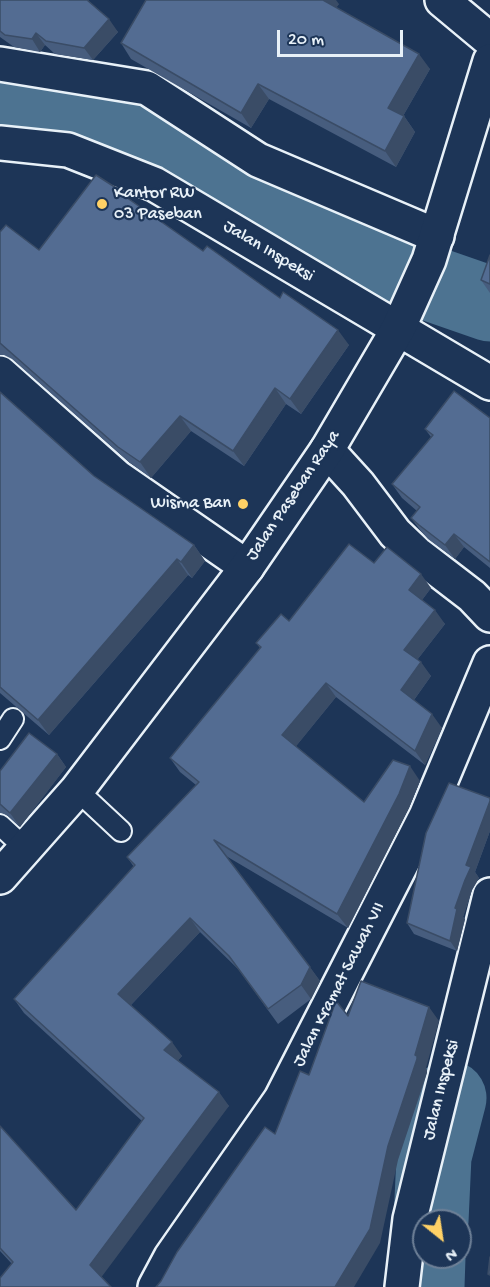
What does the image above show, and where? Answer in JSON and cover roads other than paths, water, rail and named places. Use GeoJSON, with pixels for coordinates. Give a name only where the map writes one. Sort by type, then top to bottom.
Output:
{"type":"FeatureCollection","features":[{"type":"Feature","properties":{"kind":"street"},"geometry":{"type":"LineString","coordinates":[[442,0],[490,40]]}},
{"type":"Feature","properties":{"kind":"street","name":"Jalan Paseban Raya"},"geometry":{"type":"LineString","coordinates":[[0,878],[77,790],[247,567],[327,450],[401,322],[433,248],[490,61]]}},
{"type":"Feature","properties":{"kind":"street"},"geometry":{"type":"LineString","coordinates":[[0,64],[147,88],[258,160],[433,248]]}},
{"type":"Feature","properties":{"kind":"street","name":"Jalan Inspeksi"},"geometry":{"type":"LineString","coordinates":[[0,143],[68,150],[154,184],[401,322],[490,383]]}},
{"type":"Feature","properties":{"kind":"street"},"geometry":{"type":"LineString","coordinates":[[0,373],[117,477],[247,567]]}},
{"type":"Feature","properties":{"kind":"street"},"geometry":{"type":"LineString","coordinates":[[327,450],[358,484],[395,533],[416,553],[472,596],[490,615]]}},
{"type":"Feature","properties":{"kind":"street","name":"Jalan Kramat Sawah VII"},"geometry":{"type":"LineString","coordinates":[[155,1287],[171,1257],[281,1099],[426,816],[490,663]]}},
{"type":"Feature","properties":{"kind":"street","name":"Jalan Inspeksi"},"geometry":{"type":"LineString","coordinates":[[402,1287],[410,1219],[490,895]]}},
{"type":"Feature","properties":{"kind":"lane"},"geometry":{"type":"LineString","coordinates":[[0,739],[14,719]]}},
{"type":"Feature","properties":{"kind":"lane"},"geometry":{"type":"LineString","coordinates":[[77,790],[121,831]]}},
{"type":"Feature","properties":{"kind":"lane"},"geometry":{"type":"LineString","coordinates":[[0,825],[26,849]]}},
{"type":"Feature","properties":{"kind":"waterway"},"geometry":{"type":"LineString","coordinates":[[0,112],[117,128],[320,245],[490,304]]}},
{"type":"Feature","properties":{"kind":"waterway"},"geometry":{"type":"LineString","coordinates":[[432,1209],[434,1156],[449,1098]]}},
{"type":"Feature","properties":{"kind":"waterway"},"geometry":{"type":"LineString","coordinates":[[427,1287],[428,1269]]}},
{"type":"Feature","properties":{"kind":"place","name":"Kantor RW 03 Paseban"},"geometry":{"type":"Point","coordinates":[102,204]}},
{"type":"Feature","properties":{"kind":"place","name":"Wisma Ban"},"geometry":{"type":"Point","coordinates":[243,504]}}]}
